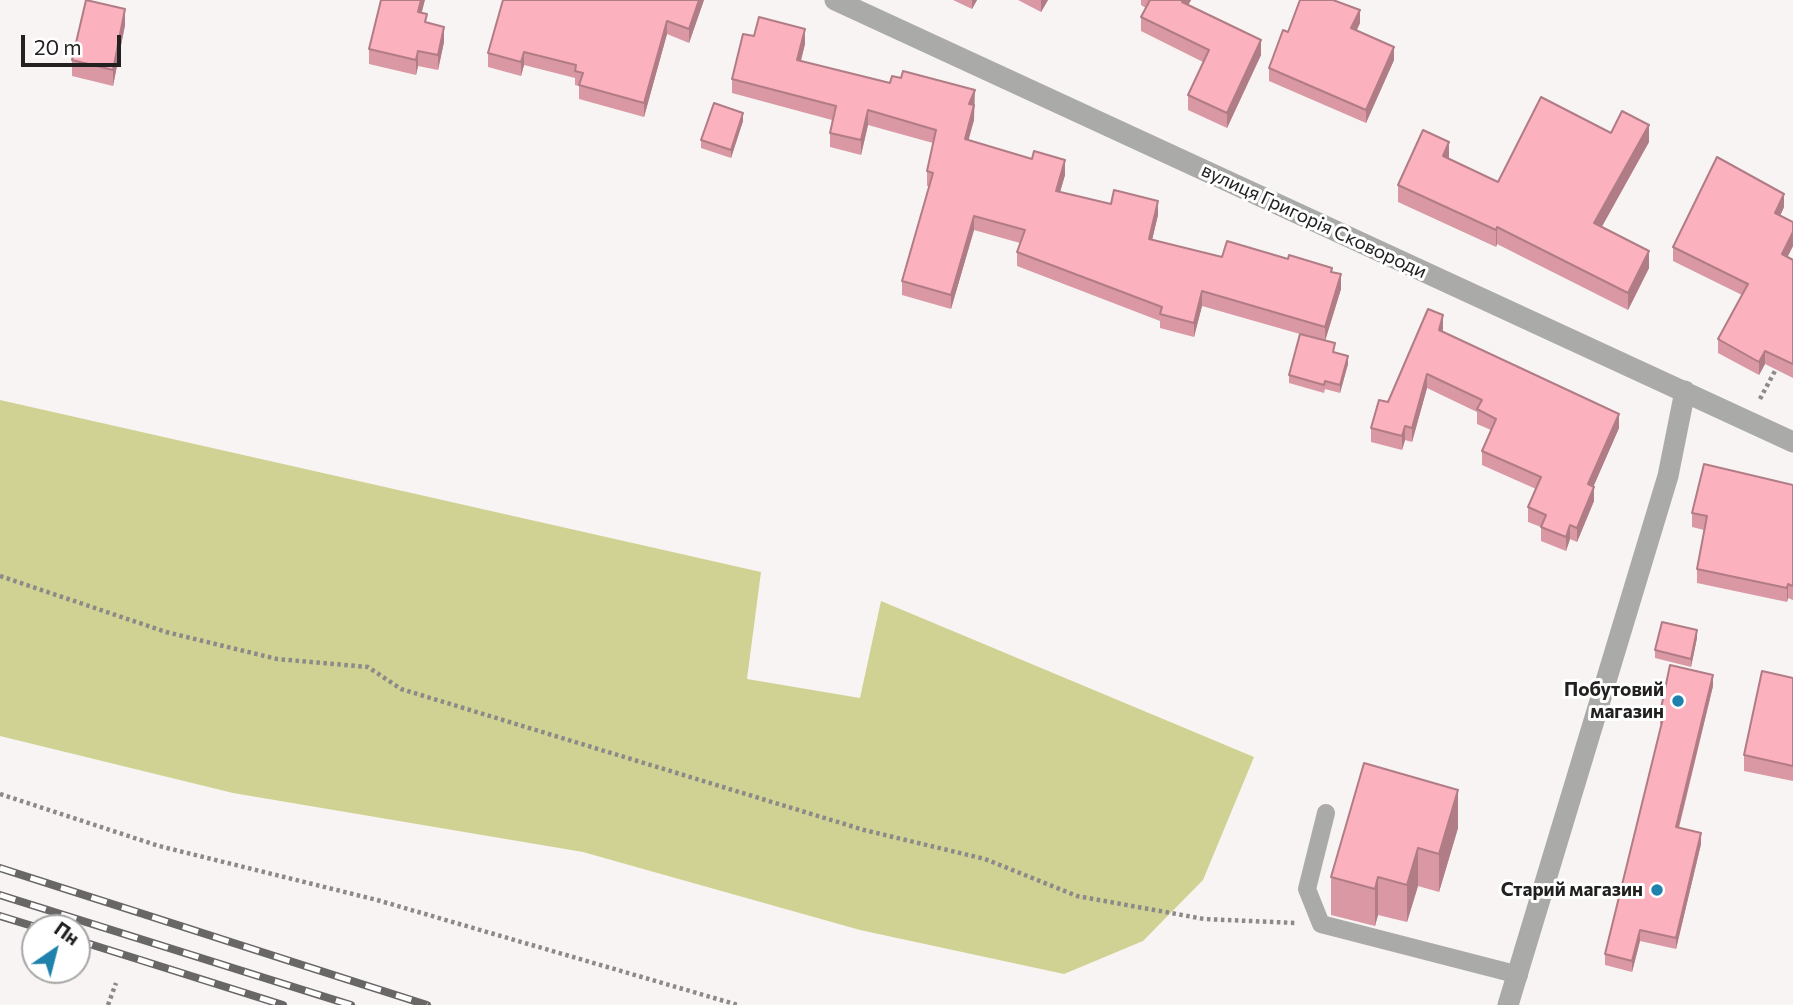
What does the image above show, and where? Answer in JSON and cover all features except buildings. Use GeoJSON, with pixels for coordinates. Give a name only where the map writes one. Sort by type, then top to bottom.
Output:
{"type":"FeatureCollection","features":[{"type":"Feature","properties":{"kind":"street","name":"вулиця Григорія Сковороди"},"geometry":{"type":"LineString","coordinates":[[835,0],[1793,442]]}},
{"type":"Feature","properties":{"kind":"street"},"geometry":{"type":"LineString","coordinates":[[1508,1005],[1668,476],[1685,391]]}},
{"type":"Feature","properties":{"kind":"lane"},"geometry":{"type":"LineString","coordinates":[[1326,813],[1307,889],[1321,924],[1519,975]]}},
{"type":"Feature","properties":{"kind":"path"},"geometry":{"type":"LineString","coordinates":[[1748,421],[1780,361]]}},
{"type":"Feature","properties":{"kind":"path"},"geometry":{"type":"LineString","coordinates":[[0,576],[166,632],[276,659],[368,667],[401,690],[864,830],[985,859],[1077,897],[1204,919],[1321,924]]}},
{"type":"Feature","properties":{"kind":"path"},"geometry":{"type":"LineString","coordinates":[[0,794],[159,846],[377,900],[738,1005]]}},
{"type":"Feature","properties":{"kind":"path"},"geometry":{"type":"LineString","coordinates":[[108,1005],[116,983]]}},
{"type":"Feature","properties":{"kind":"green space"},"geometry":{"type":"Polygon","coordinates":[[[0,400],[761,572],[747,679],[860,698],[881,601],[1254,757],[1203,880],[1143,941],[1064,974],[860,930],[583,852],[233,793],[0,736],[0,400]]]}},
{"type":"Feature","properties":{"kind":"railway"},"geometry":{"type":"LineString","coordinates":[[0,868],[427,1005]]}},
{"type":"Feature","properties":{"kind":"railway"},"geometry":{"type":"LineString","coordinates":[[0,895],[351,1005]]}},
{"type":"Feature","properties":{"kind":"railway"},"geometry":{"type":"LineString","coordinates":[[0,916],[21,922]]}},
{"type":"Feature","properties":{"kind":"railway"},"geometry":{"type":"LineString","coordinates":[[91,944],[283,1005]]}},
{"type":"Feature","properties":{"kind":"place","name":"Побутовий магазин"},"geometry":{"type":"Point","coordinates":[1678,701]}},
{"type":"Feature","properties":{"kind":"place","name":"Старий магазин"},"geometry":{"type":"Point","coordinates":[1657,890]}}]}
